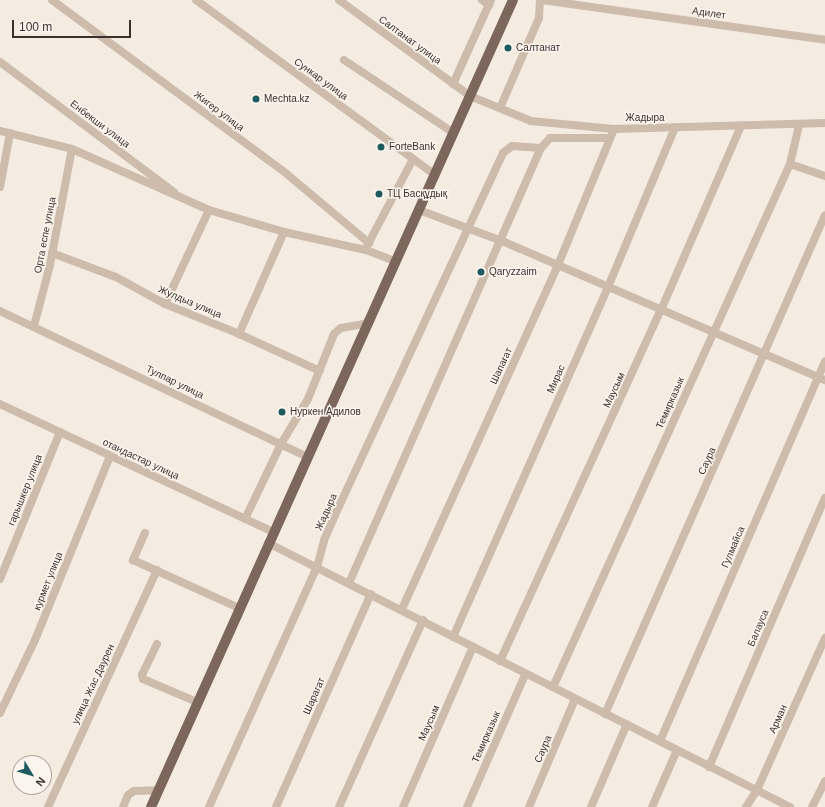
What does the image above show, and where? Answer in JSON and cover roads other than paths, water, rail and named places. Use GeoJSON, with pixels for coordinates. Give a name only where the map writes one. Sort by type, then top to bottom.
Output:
{"type":"FeatureCollection","features":[{"type":"Feature","properties":{"kind":"main road"},"geometry":{"type":"LineString","coordinates":[[151,807],[268,543],[513,0]]}},
{"type":"Feature","properties":{"kind":"street","name":"Жигер улица"},"geometry":{"type":"LineString","coordinates":[[52,0],[282,170],[367,247]]}},
{"type":"Feature","properties":{"kind":"street","name":"Сункар улица"},"geometry":{"type":"LineString","coordinates":[[196,0],[435,175]]}},
{"type":"Feature","properties":{"kind":"street","name":"Салтанат улица"},"geometry":{"type":"LineString","coordinates":[[339,0],[470,96]]}},
{"type":"Feature","properties":{"kind":"street"},"geometry":{"type":"LineString","coordinates":[[500,108],[539,18],[541,0]]}},
{"type":"Feature","properties":{"kind":"street","name":"Адилет"},"geometry":{"type":"LineString","coordinates":[[541,0],[825,40]]}},
{"type":"Feature","properties":{"kind":"street"},"geometry":{"type":"LineString","coordinates":[[453,84],[487,2]]}},
{"type":"Feature","properties":{"kind":"street"},"geometry":{"type":"LineString","coordinates":[[344,60],[454,133]]}},
{"type":"Feature","properties":{"kind":"street","name":"Енбекши улица"},"geometry":{"type":"LineString","coordinates":[[0,62],[188,202]]}},
{"type":"Feature","properties":{"kind":"street","name":"Жадыра"},"geometry":{"type":"LineString","coordinates":[[470,96],[531,121],[614,128],[825,124]]}},
{"type":"Feature","properties":{"kind":"street","name":"Темирказык"},"geometry":{"type":"LineString","coordinates":[[553,687],[790,164],[799,125]]}},
{"type":"Feature","properties":{"kind":"street","name":"Маусым"},"geometry":{"type":"LineString","coordinates":[[500,661],[661,310],[741,126]]}},
{"type":"Feature","properties":{"kind":"street","name":"Шапагат"},"geometry":{"type":"LineString","coordinates":[[402,609],[558,265],[614,128]]}},
{"type":"Feature","properties":{"kind":"street","name":"Мирас"},"geometry":{"type":"LineString","coordinates":[[453,636],[608,287],[674,128]]}},
{"type":"Feature","properties":{"kind":"street","name":"Енбекши улица"},"geometry":{"type":"LineString","coordinates":[[0,131],[72,148],[188,202],[209,210],[284,232],[367,247],[395,261]]}},
{"type":"Feature","properties":{"kind":"street"},"geometry":{"type":"LineString","coordinates":[[0,187],[10,133]]}},
{"type":"Feature","properties":{"kind":"street"},"geometry":{"type":"LineString","coordinates":[[349,583],[502,241],[541,148],[550,138],[610,138]]}},
{"type":"Feature","properties":{"kind":"street","name":"Жадыра"},"geometry":{"type":"LineString","coordinates":[[210,807],[317,567],[324,540],[335,515],[503,153],[512,146],[541,148]]}},
{"type":"Feature","properties":{"kind":"street","name":"Орта еспе улица"},"geometry":{"type":"LineString","coordinates":[[34,326],[52,253],[72,148]]}},
{"type":"Feature","properties":{"kind":"street"},"geometry":{"type":"LineString","coordinates":[[367,247],[413,159]]}},
{"type":"Feature","properties":{"kind":"street"},"geometry":{"type":"LineString","coordinates":[[790,164],[825,176]]}},
{"type":"Feature","properties":{"kind":"street"},"geometry":{"type":"LineString","coordinates":[[166,304],[209,210]]}},
{"type":"Feature","properties":{"kind":"street"},"geometry":{"type":"LineString","coordinates":[[419,210],[502,241],[765,355],[822,378]]}},
{"type":"Feature","properties":{"kind":"street","name":"Саура"},"geometry":{"type":"LineString","coordinates":[[605,714],[765,355],[825,215]]}},
{"type":"Feature","properties":{"kind":"street"},"geometry":{"type":"LineString","coordinates":[[239,334],[284,232]]}},
{"type":"Feature","properties":{"kind":"street","name":"Жулдыз улица"},"geometry":{"type":"LineString","coordinates":[[52,253],[116,277],[166,304],[239,334],[320,371]]}},
{"type":"Feature","properties":{"kind":"street","name":"Тулпар улица"},"geometry":{"type":"LineString","coordinates":[[0,311],[307,457]]}},
{"type":"Feature","properties":{"kind":"street"},"geometry":{"type":"LineString","coordinates":[[245,519],[281,444],[308,399],[338,329],[368,323]]}},
{"type":"Feature","properties":{"kind":"street","name":"Гулмайса"},"geometry":{"type":"LineString","coordinates":[[660,741],[822,378],[825,361]]}},
{"type":"Feature","properties":{"kind":"street","name":"отандастар улица"},"geometry":{"type":"LineString","coordinates":[[0,404],[273,532]]}},
{"type":"Feature","properties":{"kind":"street","name":"гарышкер улица"},"geometry":{"type":"LineString","coordinates":[[0,579],[60,432]]}},
{"type":"Feature","properties":{"kind":"street","name":"курмет улица"},"geometry":{"type":"LineString","coordinates":[[0,713],[35,640],[110,456]]}},
{"type":"Feature","properties":{"kind":"street","name":"Балауса"},"geometry":{"type":"LineString","coordinates":[[710,767],[825,498]]}},
{"type":"Feature","properties":{"kind":"street"},"geometry":{"type":"LineString","coordinates":[[145,533],[133,560],[239,608]]}},
{"type":"Feature","properties":{"kind":"street"},"geometry":{"type":"LineString","coordinates":[[268,543],[402,609],[525,675],[553,687],[790,807]]}},
{"type":"Feature","properties":{"kind":"street","name":"улица Жас Даурен"},"geometry":{"type":"LineString","coordinates":[[48,807],[157,570]]}},
{"type":"Feature","properties":{"kind":"street","name":"Шарагат"},"geometry":{"type":"LineString","coordinates":[[276,807],[371,594]]}},
{"type":"Feature","properties":{"kind":"street"},"geometry":{"type":"LineString","coordinates":[[339,807],[423,620]]}},
{"type":"Feature","properties":{"kind":"street","name":"Арман"},"geometry":{"type":"LineString","coordinates":[[746,807],[757,790],[825,638]]}},
{"type":"Feature","properties":{"kind":"street"},"geometry":{"type":"LineString","coordinates":[[157,644],[142,675],[143,679],[198,702]]}},
{"type":"Feature","properties":{"kind":"street","name":"Маусым"},"geometry":{"type":"LineString","coordinates":[[403,807],[473,647]]}},
{"type":"Feature","properties":{"kind":"street","name":"Темирказык"},"geometry":{"type":"LineString","coordinates":[[466,807],[525,675]]}},
{"type":"Feature","properties":{"kind":"street","name":"Саура"},"geometry":{"type":"LineString","coordinates":[[529,807],[575,698]]}},
{"type":"Feature","properties":{"kind":"street"},"geometry":{"type":"LineString","coordinates":[[591,807],[627,724]]}},
{"type":"Feature","properties":{"kind":"street"},"geometry":{"type":"LineString","coordinates":[[652,807],[677,750]]}},
{"type":"Feature","properties":{"kind":"street"},"geometry":{"type":"LineString","coordinates":[[812,807],[825,781]]}},
{"type":"Feature","properties":{"kind":"street"},"geometry":{"type":"LineString","coordinates":[[123,807],[128,795],[134,791],[158,790]]}},
{"type":"Feature","properties":{"kind":"place","name":"Салтанат"},"geometry":{"type":"Point","coordinates":[508,48]}},
{"type":"Feature","properties":{"kind":"place","name":"Mechta.kz"},"geometry":{"type":"Point","coordinates":[256,99]}},
{"type":"Feature","properties":{"kind":"place","name":"ForteBank"},"geometry":{"type":"Point","coordinates":[381,147]}},
{"type":"Feature","properties":{"kind":"place","name":"ТЦ Басқұдық"},"geometry":{"type":"Point","coordinates":[379,194]}},
{"type":"Feature","properties":{"kind":"place","name":"Qaryzzaim"},"geometry":{"type":"Point","coordinates":[481,272]}},
{"type":"Feature","properties":{"kind":"place","name":"Нуркен Адилов"},"geometry":{"type":"Point","coordinates":[282,412]}}]}
